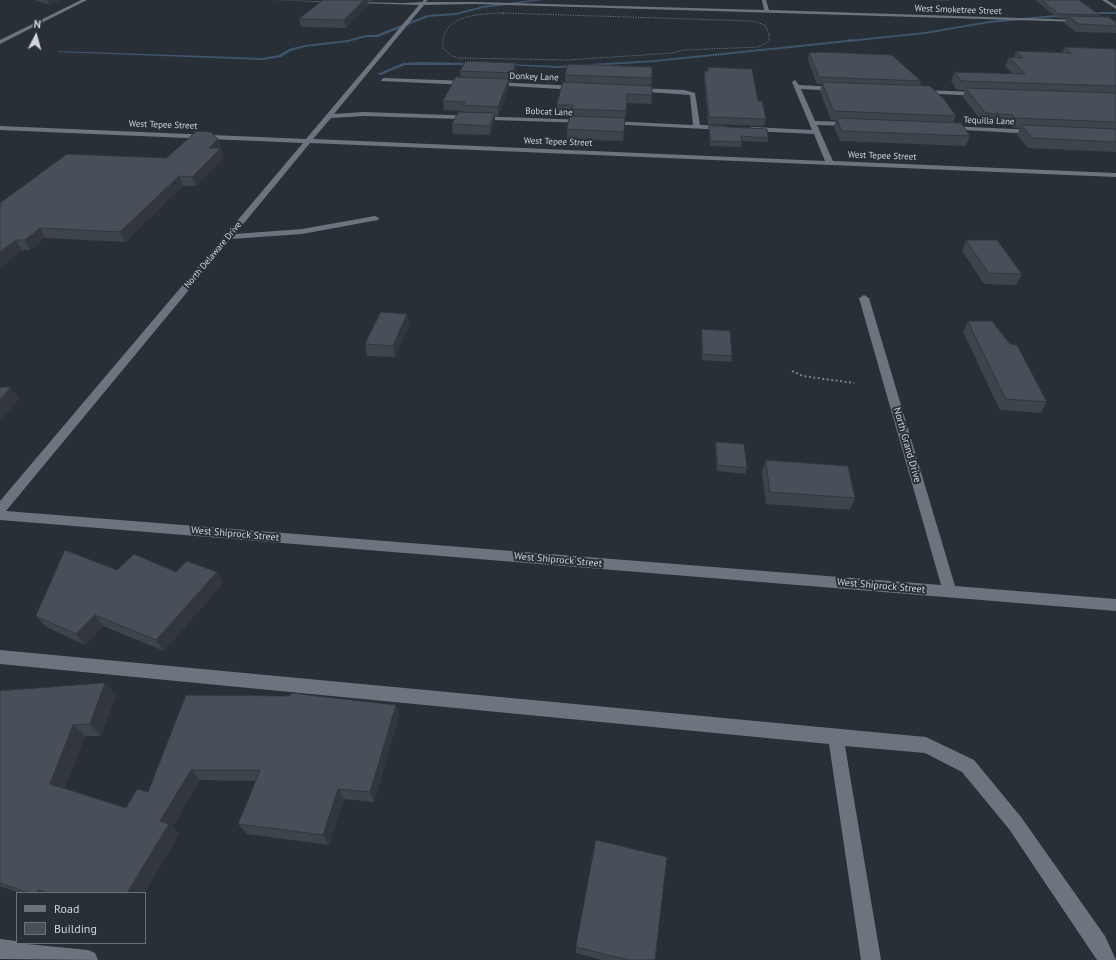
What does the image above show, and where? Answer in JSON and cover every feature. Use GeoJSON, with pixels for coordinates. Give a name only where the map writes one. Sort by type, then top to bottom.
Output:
{"type":"FeatureCollection","features":[{"type":"Feature","properties":{"kind":"street"},"geometry":{"type":"LineString","coordinates":[[0,42],[85,0]]}},
{"type":"Feature","properties":{"kind":"street","name":"West Smoketree Street"},"geometry":{"type":"LineString","coordinates":[[271,0],[475,3],[1086,21]]}},
{"type":"Feature","properties":{"kind":"street"},"geometry":{"type":"LineString","coordinates":[[764,0],[767,12]]}},
{"type":"Feature","properties":{"kind":"street"},"geometry":{"type":"LineString","coordinates":[[1104,0],[1116,8]]}},
{"type":"Feature","properties":{"kind":"street","name":"North Delaware Drive"},"geometry":{"type":"LineString","coordinates":[[0,510],[425,2]]}},
{"type":"Feature","properties":{"kind":"street"},"geometry":{"type":"LineString","coordinates":[[383,80],[478,84]]}},
{"type":"Feature","properties":{"kind":"street","name":"Donkey Lane"},"geometry":{"type":"LineString","coordinates":[[486,84],[581,88]]}},
{"type":"Feature","properties":{"kind":"street"},"geometry":{"type":"LineString","coordinates":[[830,163],[796,85],[845,89]]}},
{"type":"Feature","properties":{"kind":"street"},"geometry":{"type":"LineString","coordinates":[[629,90],[691,93],[694,96],[697,127]]}},
{"type":"Feature","properties":{"kind":"street"},"geometry":{"type":"LineString","coordinates":[[917,92],[988,94]]}},
{"type":"Feature","properties":{"kind":"street","name":"Bobcat Lane"},"geometry":{"type":"LineString","coordinates":[[329,116],[364,114],[594,123]]}},
{"type":"Feature","properties":{"kind":"street"},"geometry":{"type":"LineString","coordinates":[[602,123],[729,128]]}},
{"type":"Feature","properties":{"kind":"street"},"geometry":{"type":"LineString","coordinates":[[813,123],[860,125]]}},
{"type":"Feature","properties":{"kind":"street","name":"West Tepee Street"},"geometry":{"type":"LineString","coordinates":[[0,128],[1116,175]]}},
{"type":"Feature","properties":{"kind":"street","name":"Tequilla Lane"},"geometry":{"type":"LineString","coordinates":[[940,128],[1044,132]]}},
{"type":"Feature","properties":{"kind":"street"},"geometry":{"type":"LineString","coordinates":[[745,129],[817,132]]}},
{"type":"Feature","properties":{"kind":"street"},"geometry":{"type":"LineString","coordinates":[[227,238],[263,237],[304,233],[375,218]]}},
{"type":"Feature","properties":{"kind":"street","name":"North Grand Drive"},"geometry":{"type":"LineString","coordinates":[[864,298],[950,592]]}},
{"type":"Feature","properties":{"kind":"street","name":"West Shiprock Street"},"geometry":{"type":"LineString","coordinates":[[0,515],[1116,605]]}},
{"type":"Feature","properties":{"kind":"street"},"geometry":{"type":"LineString","coordinates":[[0,657],[926,745],[968,766],[1015,823],[1098,943],[1107,960]]}},
{"type":"Feature","properties":{"kind":"street"},"geometry":{"type":"LineString","coordinates":[[836,737],[871,960]]}},
{"type":"Feature","properties":{"kind":"street"},"geometry":{"type":"LineString","coordinates":[[0,949],[88,960]]}},
{"type":"Feature","properties":{"kind":"path"},"geometry":{"type":"LineString","coordinates":[[473,14],[752,21],[765,25],[769,34],[769,41],[759,47],[684,50],[672,53],[584,59],[536,60],[459,58],[452,56],[443,48],[443,38],[456,20],[473,14]]}},
{"type":"Feature","properties":{"kind":"path"},"geometry":{"type":"LineString","coordinates":[[849,39],[853,41]]}},
{"type":"Feature","properties":{"kind":"path"},"geometry":{"type":"LineString","coordinates":[[792,371],[803,376],[854,383]]}},
{"type":"Feature","properties":{"kind":"building"},"geometry":{"type":"Polygon","coordinates":[[[323,0],[364,0],[344,20],[299,19],[323,0]]]}},
{"type":"Feature","properties":{"kind":"building"},"geometry":{"type":"Polygon","coordinates":[[[1042,0],[1079,0],[1100,15],[1059,14],[1042,0]]]}},
{"type":"Feature","properties":{"kind":"building"},"geometry":{"type":"Polygon","coordinates":[[[1068,16],[1109,17],[1116,22],[1116,26],[1079,24],[1068,16]]]}},
{"type":"Feature","properties":{"kind":"building"},"geometry":{"type":"Polygon","coordinates":[[[1065,47],[1116,49],[1116,86],[961,81],[954,72],[1025,74],[1009,57],[1023,58],[1016,51],[1071,53],[1065,47]]]}},
{"type":"Feature","properties":{"kind":"building"},"geometry":{"type":"Polygon","coordinates":[[[822,52],[892,55],[921,81],[819,77],[809,53],[822,52]]]}},
{"type":"Feature","properties":{"kind":"building"},"geometry":{"type":"Polygon","coordinates":[[[466,61],[516,63],[512,73],[460,71],[466,61]]]}},
{"type":"Feature","properties":{"kind":"building"},"geometry":{"type":"Polygon","coordinates":[[[568,64],[652,67],[652,78],[565,75],[568,64]]]}},
{"type":"Feature","properties":{"kind":"building"},"geometry":{"type":"Polygon","coordinates":[[[708,67],[752,69],[758,101],[762,101],[766,119],[709,117],[704,71],[708,71],[708,67]]]}},
{"type":"Feature","properties":{"kind":"building"},"geometry":{"type":"Polygon","coordinates":[[[456,77],[509,79],[498,107],[463,105],[465,102],[443,101],[456,77]]]}},
{"type":"Feature","properties":{"kind":"building"},"geometry":{"type":"Polygon","coordinates":[[[563,82],[652,86],[652,95],[627,94],[626,111],[572,109],[573,105],[557,105],[563,82]]]}},
{"type":"Feature","properties":{"kind":"building"},"geometry":{"type":"Polygon","coordinates":[[[822,82],[930,86],[944,99],[956,116],[834,111],[822,82]]]}},
{"type":"Feature","properties":{"kind":"building"},"geometry":{"type":"Polygon","coordinates":[[[966,88],[1116,93],[1116,122],[1015,118],[1013,115],[986,113],[966,88]]]}},
{"type":"Feature","properties":{"kind":"building"},"geometry":{"type":"Polygon","coordinates":[[[459,112],[495,113],[490,126],[452,124],[459,112]]]}},
{"type":"Feature","properties":{"kind":"building"},"geometry":{"type":"Polygon","coordinates":[[[570,116],[625,118],[624,132],[567,129],[570,116]]]}},
{"type":"Feature","properties":{"kind":"building"},"geometry":{"type":"Polygon","coordinates":[[[837,118],[961,123],[970,136],[842,131],[837,118]]]}},
{"type":"Feature","properties":{"kind":"building"},"geometry":{"type":"Polygon","coordinates":[[[1021,125],[1116,129],[1116,142],[1033,138],[1021,125]]]}},
{"type":"Feature","properties":{"kind":"building"},"geometry":{"type":"Polygon","coordinates":[[[709,126],[767,129],[768,138],[741,136],[742,142],[711,141],[709,126]]]}},
{"type":"Feature","properties":{"kind":"building"},"geometry":{"type":"Polygon","coordinates":[[[197,131],[211,132],[218,139],[209,148],[221,148],[192,177],[179,176],[120,232],[40,228],[25,240],[16,240],[0,252],[0,203],[67,154],[166,158],[197,131]]]}},
{"type":"Feature","properties":{"kind":"building"},"geometry":{"type":"Polygon","coordinates":[[[966,240],[997,240],[1022,274],[989,273],[966,240]]]}},
{"type":"Feature","properties":{"kind":"building"},"geometry":{"type":"Polygon","coordinates":[[[381,312],[407,314],[393,346],[365,344],[381,312]]]}},
{"type":"Feature","properties":{"kind":"building"},"geometry":{"type":"Polygon","coordinates":[[[968,321],[992,321],[1010,344],[1017,345],[1047,402],[1006,399],[968,321]]]}},
{"type":"Feature","properties":{"kind":"building"},"geometry":{"type":"Polygon","coordinates":[[[702,329],[730,331],[732,356],[703,354],[702,329]]]}},
{"type":"Feature","properties":{"kind":"building"},"geometry":{"type":"Polygon","coordinates":[[[0,387],[11,387],[0,400],[0,387]]]}},
{"type":"Feature","properties":{"kind":"building"},"geometry":{"type":"Polygon","coordinates":[[[716,442],[744,444],[747,468],[718,465],[716,442]]]}},
{"type":"Feature","properties":{"kind":"building"},"geometry":{"type":"Polygon","coordinates":[[[766,460],[848,466],[855,498],[770,492],[766,460]]]}},
{"type":"Feature","properties":{"kind":"building"},"geometry":{"type":"Polygon","coordinates":[[[65,550],[117,570],[134,554],[176,572],[187,561],[217,572],[156,640],[95,615],[76,634],[36,616],[65,550]]]}},
{"type":"Feature","properties":{"kind":"building"},"geometry":{"type":"Polygon","coordinates":[[[105,683],[90,724],[73,725],[50,784],[126,808],[137,789],[148,792],[186,695],[290,696],[291,693],[396,705],[370,792],[338,789],[323,835],[238,824],[260,770],[191,770],[160,821],[169,824],[128,892],[45,892],[38,890],[37,892],[26,892],[0,883],[0,691],[105,683]]]}},
{"type":"Feature","properties":{"kind":"building"},"geometry":{"type":"Polygon","coordinates":[[[596,840],[667,857],[655,960],[628,960],[576,947],[596,840]]]}},
{"type":"Feature","properties":{"kind":"waterway"},"geometry":{"type":"LineString","coordinates":[[59,52],[263,59],[280,56],[290,50],[305,46],[348,41],[366,36],[377,36],[427,16],[456,14],[483,7],[541,0]]}},
{"type":"Feature","properties":{"kind":"waterway"},"geometry":{"type":"LineString","coordinates":[[1085,13],[1116,13]]}},
{"type":"Feature","properties":{"kind":"waterway"},"geometry":{"type":"LineString","coordinates":[[504,65],[558,67],[655,61],[925,33],[989,22],[1067,15]]}},
{"type":"Feature","properties":{"kind":"waterway"},"geometry":{"type":"LineString","coordinates":[[379,74],[404,64],[476,64]]}}]}
